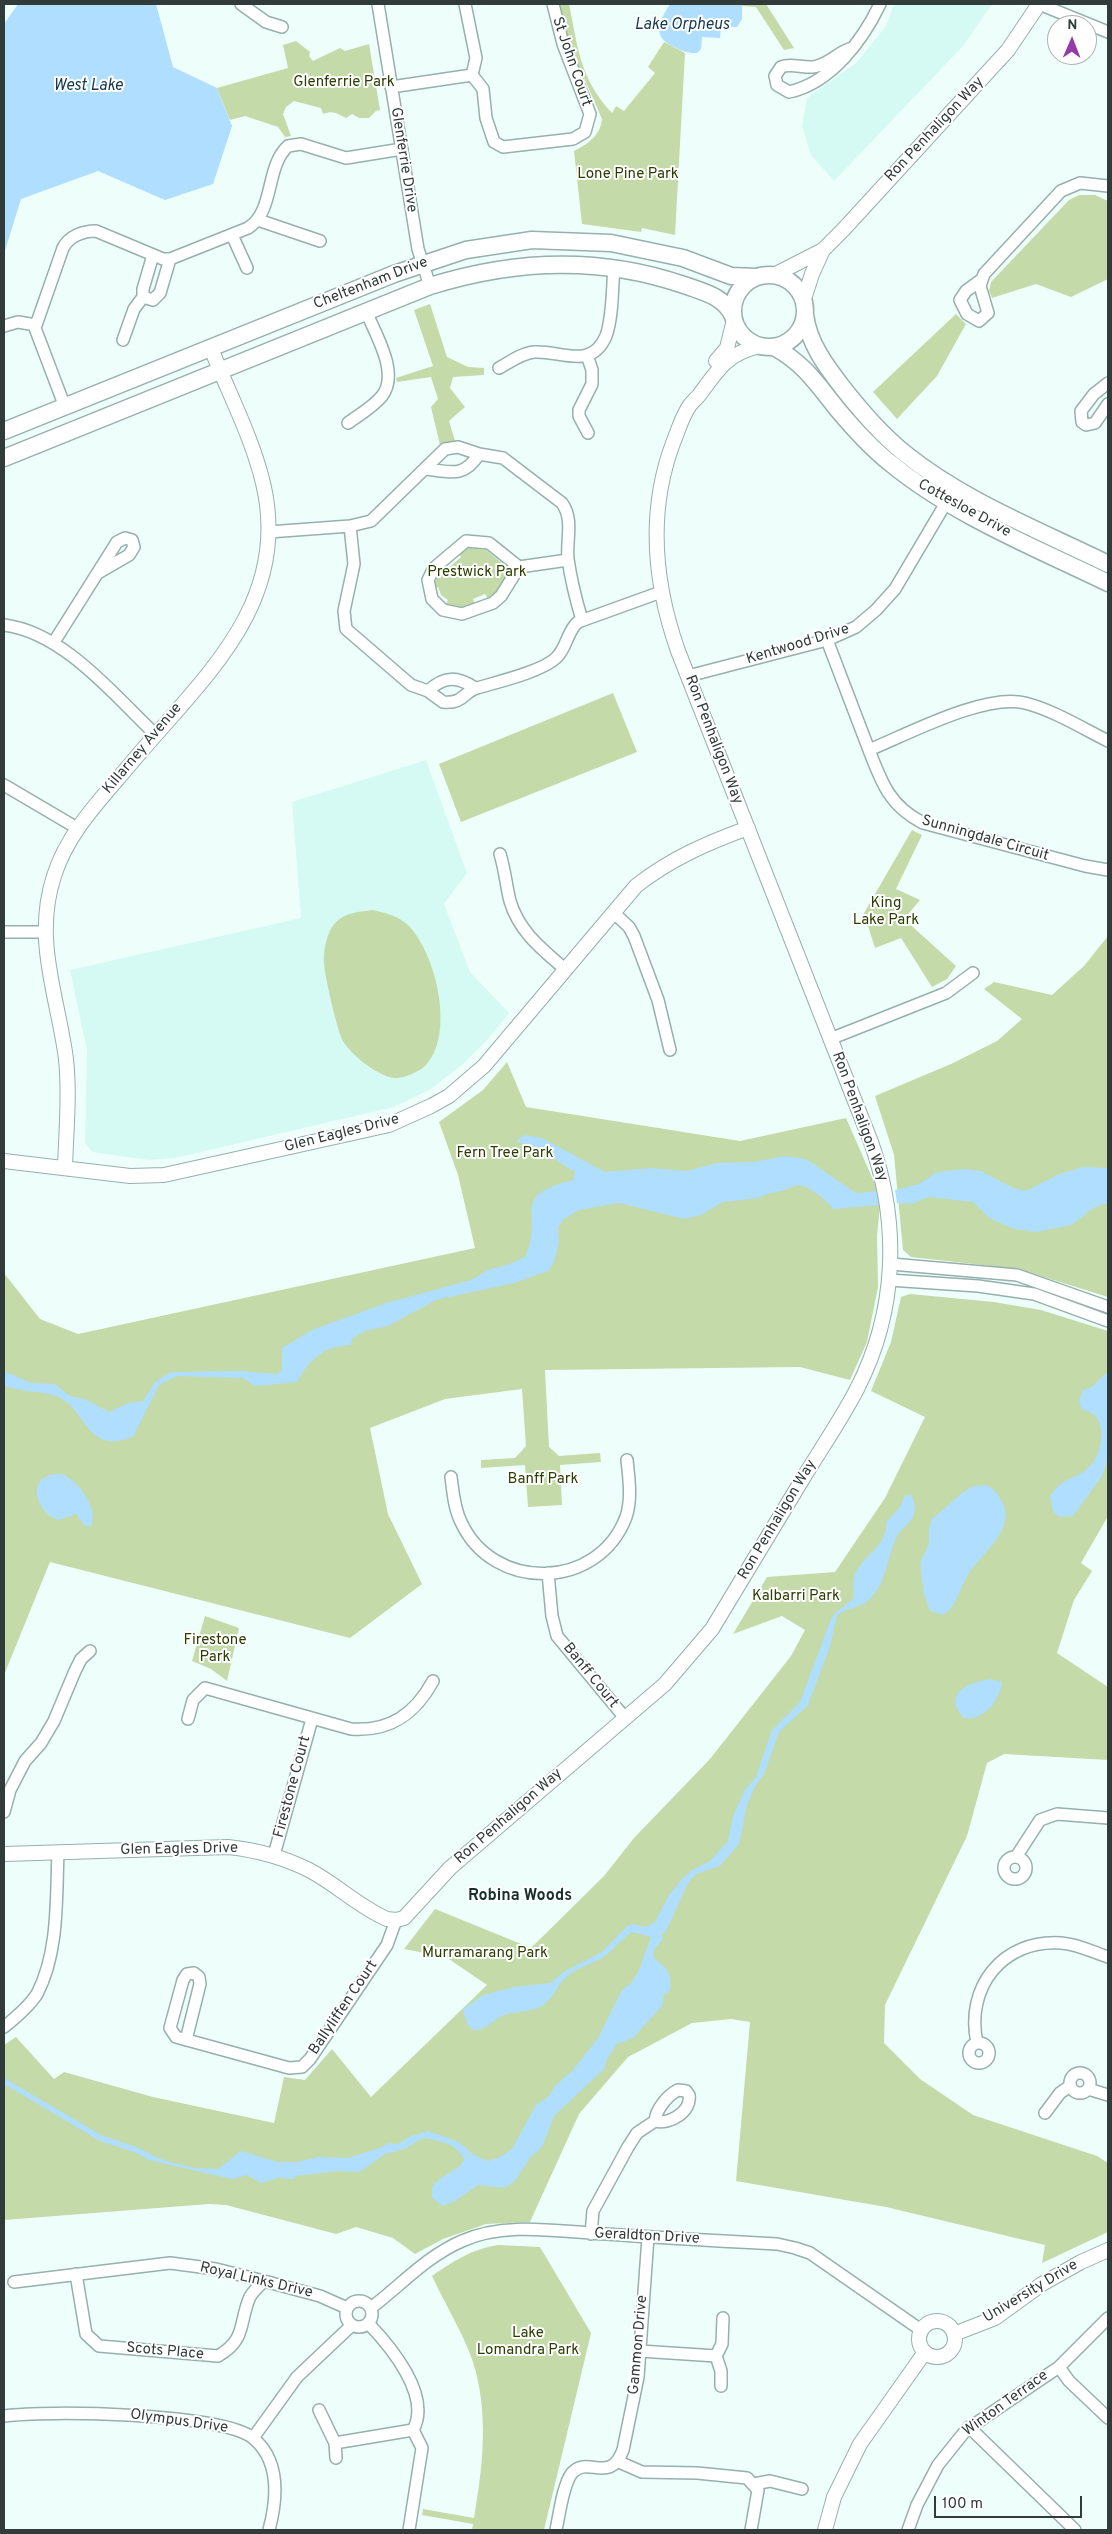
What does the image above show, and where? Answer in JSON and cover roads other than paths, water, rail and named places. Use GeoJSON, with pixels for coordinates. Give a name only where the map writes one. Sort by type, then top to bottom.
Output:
{"type":"FeatureCollection","features":[{"type":"Feature","properties":{"kind":"main road","name":"Cheltenham Drive"},"geometry":{"type":"LineString","coordinates":[[4,432],[421,263],[490,245],[532,240],[571,240],[637,247],[683,258],[731,276],[756,277]]}},
{"type":"Feature","properties":{"kind":"main road","name":"Cheltenham Drive"},"geometry":{"type":"LineString","coordinates":[[4,458],[366,311],[430,286],[478,272],[511,267],[566,264],[614,268],[665,278],[709,294],[726,304],[734,318]]}},
{"type":"Feature","properties":{"kind":"main road"},"geometry":{"type":"LineString","coordinates":[[774,275],[792,282],[805,307],[802,327],[786,343],[767,346],[745,338],[734,318],[734,303],[737,294],[743,286],[756,277],[774,275]]}},
{"type":"Feature","properties":{"kind":"main road","name":"Cottesloe Drive"},"geometry":{"type":"LineString","coordinates":[[805,307],[810,336],[820,356],[863,413],[902,451],[955,488],[1108,564]]}},
{"type":"Feature","properties":{"kind":"main road","name":"Cottesloe Drive"},"geometry":{"type":"LineString","coordinates":[[767,346],[794,358],[810,373],[855,430],[878,453],[914,482],[946,502],[1108,584]]}},
{"type":"Feature","properties":{"kind":"street"},"geometry":{"type":"LineString","coordinates":[[241,4],[266,22],[282,27]]}},
{"type":"Feature","properties":{"kind":"street","name":"Glenferrie Drive"},"geometry":{"type":"LineString","coordinates":[[378,4],[421,263],[430,286]]}},
{"type":"Feature","properties":{"kind":"street"},"geometry":{"type":"LineString","coordinates":[[391,87],[472,75],[476,58],[465,4]]}},
{"type":"Feature","properties":{"kind":"street","name":"St John Court"},"geometry":{"type":"LineString","coordinates":[[472,75],[483,89],[486,118],[494,142],[502,147],[573,139],[585,132],[590,114],[563,44],[553,4]]}},
{"type":"Feature","properties":{"kind":"street"},"geometry":{"type":"LineString","coordinates":[[849,49],[828,63],[814,67],[786,65],[781,67],[775,76],[777,85],[789,92],[806,86],[841,60],[866,29],[880,4]]}},
{"type":"Feature","properties":{"kind":"street"},"geometry":{"type":"LineString","coordinates":[[1039,4],[1108,32]]}},
{"type":"Feature","properties":{"kind":"street","name":"Ron Penhaligon Way"},"geometry":{"type":"LineString","coordinates":[[805,307],[812,274],[823,250],[936,131],[1008,50],[1039,4]]}},
{"type":"Feature","properties":{"kind":"street"},"geometry":{"type":"LineString","coordinates":[[65,407],[36,335],[36,324],[63,248],[70,239],[84,232],[96,230],[153,255],[170,259],[232,235],[258,220],[278,158],[288,146],[301,144],[346,158],[402,149]]}},
{"type":"Feature","properties":{"kind":"street"},"geometry":{"type":"LineString","coordinates":[[981,280],[997,258],[1061,191],[1080,183],[1108,186]]}},
{"type":"Feature","properties":{"kind":"street"},"geometry":{"type":"LineString","coordinates":[[258,220],[320,241]]}},
{"type":"Feature","properties":{"kind":"street"},"geometry":{"type":"LineString","coordinates":[[232,235],[247,268]]}},
{"type":"Feature","properties":{"kind":"street","name":"Ron Penhaligon Way"},"geometry":{"type":"LineString","coordinates":[[774,275],[823,250]]}},
{"type":"Feature","properties":{"kind":"street"},"geometry":{"type":"LineString","coordinates":[[123,340],[134,309],[143,297],[142,289],[153,255]]}},
{"type":"Feature","properties":{"kind":"street"},"geometry":{"type":"LineString","coordinates":[[143,297],[153,300],[158,295],[170,259]]}},
{"type":"Feature","properties":{"kind":"street"},"geometry":{"type":"LineString","coordinates":[[499,368],[534,352],[574,358],[587,355],[598,348],[606,336],[614,268]]}},
{"type":"Feature","properties":{"kind":"street"},"geometry":{"type":"LineString","coordinates":[[348,423],[382,396],[389,378],[386,364],[366,311]]}},
{"type":"Feature","properties":{"kind":"street","name":"Ron Penhaligon Way"},"geometry":{"type":"LineString","coordinates":[[396,1920],[404,1918],[450,1868],[665,1684],[692,1654],[712,1629],[857,1388],[883,1319],[891,1264],[892,1237],[884,1181],[688,676],[670,627],[661,592],[656,540],[660,488],[674,441],[698,383],[728,348],[734,318]]}},
{"type":"Feature","properties":{"kind":"street"},"geometry":{"type":"LineString","coordinates":[[4,326],[18,322],[36,324]]}},
{"type":"Feature","properties":{"kind":"street","name":"Ron Penhaligon Way"},"geometry":{"type":"LineString","coordinates":[[690,406],[729,357],[739,352],[767,346]]}},
{"type":"Feature","properties":{"kind":"street","name":"Killarney Avenue"},"geometry":{"type":"LineString","coordinates":[[65,1168],[66,1060],[46,957],[44,932],[46,908],[54,876],[77,828],[241,630],[260,584],[269,532],[262,480],[211,348]]}},
{"type":"Feature","properties":{"kind":"street"},"geometry":{"type":"LineString","coordinates":[[587,355],[592,370],[592,384],[579,410],[588,433]]}},
{"type":"Feature","properties":{"kind":"street"},"geometry":{"type":"LineString","coordinates":[[1108,383],[1094,394],[1081,411],[1082,422],[1086,425],[1095,423],[1108,404]]}},
{"type":"Feature","properties":{"kind":"street"},"geometry":{"type":"LineString","coordinates":[[269,532],[350,526],[371,521],[442,450],[449,447],[463,448],[480,454],[503,458],[562,503],[569,515],[568,560],[582,620]]}},
{"type":"Feature","properties":{"kind":"street"},"geometry":{"type":"LineString","coordinates":[[426,468],[460,472],[470,467],[480,454]]}},
{"type":"Feature","properties":{"kind":"street","name":"Kentwood Drive"},"geometry":{"type":"LineString","coordinates":[[688,676],[827,640],[856,627],[887,599],[895,589],[955,488]]}},
{"type":"Feature","properties":{"kind":"street"},"geometry":{"type":"LineString","coordinates":[[350,526],[354,564],[344,611],[346,628],[411,685],[428,691],[437,700],[450,703],[464,698],[475,688]]}},
{"type":"Feature","properties":{"kind":"street"},"geometry":{"type":"LineString","coordinates":[[518,567],[498,600],[470,612],[462,614],[443,610],[436,605],[429,592],[428,580],[434,568],[466,541],[489,543],[518,567],[568,560]]}},
{"type":"Feature","properties":{"kind":"street"},"geometry":{"type":"LineString","coordinates":[[54,642],[98,573]]}},
{"type":"Feature","properties":{"kind":"street"},"geometry":{"type":"LineString","coordinates":[[428,691],[439,682],[451,678],[462,680],[475,688],[487,687],[551,661],[561,652],[574,625],[582,620],[661,592]]}},
{"type":"Feature","properties":{"kind":"street"},"geometry":{"type":"LineString","coordinates":[[4,626],[21,629],[54,642],[155,734]]}},
{"type":"Feature","properties":{"kind":"street","name":"Sunningdale Circuit"},"geometry":{"type":"LineString","coordinates":[[827,640],[880,779],[894,802],[909,815],[923,823],[1076,864],[1108,870]]}},
{"type":"Feature","properties":{"kind":"street"},"geometry":{"type":"LineString","coordinates":[[869,750],[971,709],[1008,701],[1031,704],[1108,741]]}},
{"type":"Feature","properties":{"kind":"street"},"geometry":{"type":"LineString","coordinates":[[4,785],[77,828]]}},
{"type":"Feature","properties":{"kind":"street","name":"Glen Eagles Drive"},"geometry":{"type":"LineString","coordinates":[[4,1161],[130,1176],[164,1175],[389,1125],[431,1106],[466,1083],[506,1043],[636,886],[659,868],[693,850],[748,828]]}},
{"type":"Feature","properties":{"kind":"street"},"geometry":{"type":"LineString","coordinates":[[500,854],[511,902],[520,925],[532,940],[566,970]]}},
{"type":"Feature","properties":{"kind":"street"},"geometry":{"type":"LineString","coordinates":[[614,913],[629,927],[634,936],[658,1000],[670,1050]]}},
{"type":"Feature","properties":{"kind":"street"},"geometry":{"type":"LineString","coordinates":[[4,932],[44,932]]}},
{"type":"Feature","properties":{"kind":"street"},"geometry":{"type":"LineString","coordinates":[[830,1039],[946,993],[973,973]]}},
{"type":"Feature","properties":{"kind":"street"},"geometry":{"type":"LineString","coordinates":[[891,1264],[1017,1275],[1108,1307]]}},
{"type":"Feature","properties":{"kind":"street"},"geometry":{"type":"LineString","coordinates":[[889,1280],[978,1286],[1034,1294],[1108,1321]]}},
{"type":"Feature","properties":{"kind":"street"},"geometry":{"type":"LineString","coordinates":[[452,1477],[456,1508],[460,1521],[468,1535],[481,1550],[509,1569],[548,1574],[579,1567],[594,1559],[618,1532],[626,1516],[630,1501],[627,1460]]}},
{"type":"Feature","properties":{"kind":"street","name":"Banff Court"},"geometry":{"type":"LineString","coordinates":[[548,1574],[552,1616],[558,1636],[625,1718]]}},
{"type":"Feature","properties":{"kind":"street"},"geometry":{"type":"LineString","coordinates":[[4,1812],[10,1790],[25,1761],[41,1743],[54,1721],[75,1671],[82,1659],[90,1651]]}},
{"type":"Feature","properties":{"kind":"street","name":"Firestone Court"},"geometry":{"type":"LineString","coordinates":[[188,1719],[194,1700],[205,1688],[312,1719],[363,1730],[390,1725],[409,1714],[424,1698],[433,1681]]}},
{"type":"Feature","properties":{"kind":"street","name":"Firestone Court"},"geometry":{"type":"LineString","coordinates":[[274,1855],[312,1719]]}},
{"type":"Feature","properties":{"kind":"street"},"geometry":{"type":"LineString","coordinates":[[1016,1857],[1040,1820],[1057,1814],[1108,1818]]}},
{"type":"Feature","properties":{"kind":"street","name":"Glen Eagles Drive"},"geometry":{"type":"LineString","coordinates":[[4,1854],[228,1847],[274,1855],[309,1870],[382,1917],[396,1920]]}},
{"type":"Feature","properties":{"kind":"street"},"geometry":{"type":"LineString","coordinates":[[4,2027],[36,1995],[49,1958],[56,1917],[58,1853]]}},
{"type":"Feature","properties":{"kind":"street","name":"Ballyliffen Court"},"geometry":{"type":"LineString","coordinates":[[186,2040],[289,2068],[302,2067],[310,2059],[388,1944],[396,1920]]}},
{"type":"Feature","properties":{"kind":"street"},"geometry":{"type":"LineString","coordinates":[[977,2043],[974,2014],[976,1998],[990,1973],[1014,1953],[1044,1943],[1061,1943],[1077,1946],[1108,1957]]}},
{"type":"Feature","properties":{"kind":"street"},"geometry":{"type":"LineString","coordinates":[[194,1973],[199,1977],[200,1984],[186,2040],[173,2035],[170,2028],[183,1980],[187,1974],[194,1973]]}},
{"type":"Feature","properties":{"kind":"street"},"geometry":{"type":"LineString","coordinates":[[1045,2113],[1060,2093],[1070,2086],[1072,2077],[1081,2073],[1089,2079],[1088,2088]]}},
{"type":"Feature","properties":{"kind":"street"},"geometry":{"type":"LineString","coordinates":[[1070,2086],[1074,2091],[1080,2093],[1088,2088]]}},
{"type":"Feature","properties":{"kind":"street"},"geometry":{"type":"LineString","coordinates":[[1088,2088],[1108,2095]]}},
{"type":"Feature","properties":{"kind":"street"},"geometry":{"type":"LineString","coordinates":[[591,2234],[593,2211],[628,2147],[637,2133],[655,2121]]}},
{"type":"Feature","properties":{"kind":"street","name":"Geraldton Drive"},"geometry":{"type":"LineString","coordinates":[[370,2308],[443,2250],[473,2236],[508,2230],[777,2244],[795,2248],[824,2263],[921,2330]]}},
{"type":"Feature","properties":{"kind":"street","name":"Gammon Drive"},"geometry":{"type":"LineString","coordinates":[[619,2462],[635,2398],[648,2237]]}},
{"type":"Feature","properties":{"kind":"street","name":"University Drive"},"geometry":{"type":"LineString","coordinates":[[954,2334],[995,2318],[1042,2284],[1081,2262],[1108,2250]]}},
{"type":"Feature","properties":{"kind":"street","name":"Royal Links Drive"},"geometry":{"type":"LineString","coordinates":[[14,2282],[170,2263],[216,2269],[264,2281],[320,2296],[347,2308]]}},
{"type":"Feature","properties":{"kind":"street","name":"Scots Place"},"geometry":{"type":"LineString","coordinates":[[76,2274],[86,2334],[99,2346],[218,2356],[230,2349],[243,2325],[249,2298],[264,2281]]}},
{"type":"Feature","properties":{"kind":"street"},"geometry":{"type":"LineString","coordinates":[[357,2301],[365,2302],[370,2308],[372,2316],[368,2323],[360,2327],[352,2325],[346,2316],[347,2308],[357,2301]]}},
{"type":"Feature","properties":{"kind":"street"},"geometry":{"type":"LineString","coordinates":[[722,2386],[721,2371],[716,2356],[722,2344],[723,2318]]}},
{"type":"Feature","properties":{"kind":"street","name":"Winton Terrace"},"geometry":{"type":"LineString","coordinates":[[908,2530],[917,2505],[938,2465],[969,2427],[1059,2366],[1108,2318]]}},
{"type":"Feature","properties":{"kind":"street"},"geometry":{"type":"LineString","coordinates":[[936,2321],[947,2324],[954,2334],[954,2345],[947,2354],[936,2356],[925,2352],[920,2342],[921,2330],[930,2322],[936,2321]]}},
{"type":"Feature","properties":{"kind":"street"},"geometry":{"type":"LineString","coordinates":[[335,2443],[413,2430],[419,2420],[419,2409],[408,2377],[380,2335],[368,2323]]}},
{"type":"Feature","properties":{"kind":"street"},"geometry":{"type":"LineString","coordinates":[[252,2438],[297,2377],[352,2325]]}},
{"type":"Feature","properties":{"kind":"street"},"geometry":{"type":"LineString","coordinates":[[640,2351],[716,2356]]}},
{"type":"Feature","properties":{"kind":"street"},"geometry":{"type":"LineString","coordinates":[[825,2530],[834,2497],[860,2444],[925,2352]]}},
{"type":"Feature","properties":{"kind":"street"},"geometry":{"type":"LineString","coordinates":[[1059,2366],[1069,2381],[1108,2418]]}},
{"type":"Feature","properties":{"kind":"street"},"geometry":{"type":"LineString","coordinates":[[319,2410],[335,2443],[336,2458]]}},
{"type":"Feature","properties":{"kind":"street","name":"Olympus Drive"},"geometry":{"type":"LineString","coordinates":[[4,2416],[64,2413],[122,2414],[231,2428],[252,2438],[268,2458],[274,2475],[275,2506],[269,2530]]}},
{"type":"Feature","properties":{"kind":"street"},"geometry":{"type":"LineString","coordinates":[[969,2427],[1075,2530]]}},
{"type":"Feature","properties":{"kind":"street"},"geometry":{"type":"LineString","coordinates":[[409,2530],[422,2448],[413,2430]]}},
{"type":"Feature","properties":{"kind":"street"},"geometry":{"type":"LineString","coordinates":[[556,2530],[570,2474],[579,2468],[609,2468],[619,2462],[642,2472],[743,2476],[754,2484],[758,2496],[751,2530]]}},
{"type":"Feature","properties":{"kind":"street"},"geometry":{"type":"LineString","coordinates":[[754,2484],[770,2481],[802,2489]]}},
{"type":"Feature","properties":{"kind":"water","name":"West Lake"},"geometry":{"type":"Polygon","coordinates":[[[18,4],[156,4],[173,67],[217,88],[232,126],[213,184],[165,200],[98,171],[21,199],[4,254],[4,24],[18,4]]]}},
{"type":"Feature","properties":{"kind":"water","name":"Lake Orpheus"},"geometry":{"type":"Polygon","coordinates":[[[670,4],[742,4],[742,19],[737,27],[721,27],[720,38],[702,37],[701,49],[697,53],[687,52],[667,43],[660,33],[660,23],[670,4]]]}},
{"type":"Feature","properties":{"kind":"water"},"geometry":{"type":"Polygon","coordinates":[[[525,1135],[542,1138],[605,1172],[652,1168],[686,1171],[717,1163],[754,1162],[785,1156],[806,1159],[856,1193],[878,1191],[880,1205],[834,1209],[819,1195],[806,1187],[798,1185],[759,1198],[723,1202],[701,1215],[684,1219],[619,1203],[579,1210],[564,1219],[558,1227],[559,1242],[554,1262],[548,1271],[514,1283],[436,1300],[388,1326],[365,1331],[352,1339],[351,1345],[332,1348],[318,1355],[307,1366],[297,1382],[255,1386],[243,1378],[177,1376],[159,1385],[133,1437],[117,1441],[105,1440],[96,1436],[67,1403],[56,1396],[10,1388],[4,1385],[4,1371],[31,1383],[55,1384],[70,1396],[85,1399],[109,1412],[128,1403],[143,1401],[155,1382],[171,1372],[243,1371],[277,1374],[282,1370],[282,1348],[312,1330],[386,1303],[471,1280],[490,1269],[507,1265],[525,1257],[530,1242],[534,1200],[540,1193],[553,1186],[573,1180],[575,1172],[540,1150],[516,1141],[525,1135]]]}},
{"type":"Feature","properties":{"kind":"water"},"geometry":{"type":"Polygon","coordinates":[[[1083,1167],[1108,1168],[1108,1204],[1102,1204],[1089,1211],[1072,1225],[1036,1232],[1014,1229],[989,1218],[973,1202],[928,1197],[912,1204],[897,1203],[895,1190],[919,1184],[937,1172],[965,1169],[981,1171],[1013,1188],[1026,1191],[1059,1174],[1083,1167]]]}},
{"type":"Feature","properties":{"kind":"water"},"geometry":{"type":"Polygon","coordinates":[[[1108,1371],[1108,1458],[1102,1476],[1073,1516],[1060,1517],[1053,1512],[1050,1496],[1064,1481],[1082,1473],[1092,1465],[1100,1445],[1100,1424],[1094,1414],[1081,1408],[1079,1400],[1083,1390],[1092,1387],[1108,1371]]]}},
{"type":"Feature","properties":{"kind":"water"},"geometry":{"type":"Polygon","coordinates":[[[62,1474],[74,1482],[90,1504],[93,1519],[91,1526],[85,1526],[76,1514],[58,1520],[49,1515],[39,1501],[37,1492],[38,1485],[42,1479],[50,1475],[62,1474]]]}},
{"type":"Feature","properties":{"kind":"water"},"geometry":{"type":"Polygon","coordinates":[[[986,1485],[997,1494],[1005,1509],[1002,1529],[969,1573],[948,1612],[943,1615],[930,1611],[924,1594],[920,1563],[929,1544],[929,1528],[932,1519],[973,1486],[986,1485]]]}},
{"type":"Feature","properties":{"kind":"water"},"geometry":{"type":"Polygon","coordinates":[[[905,1495],[911,1495],[914,1502],[913,1517],[896,1538],[883,1579],[874,1594],[864,1604],[844,1611],[837,1616],[830,1646],[808,1705],[779,1732],[765,1772],[753,1790],[747,1805],[739,1844],[720,1866],[696,1874],[688,1883],[665,1933],[661,1934],[663,1939],[653,1952],[655,1958],[667,1970],[670,1985],[670,1991],[664,1994],[662,2006],[633,2038],[617,2044],[607,2059],[604,2069],[554,2116],[542,2147],[530,2158],[515,2181],[505,2188],[478,2185],[455,2201],[443,2206],[432,2198],[432,2188],[440,2179],[462,2164],[464,2159],[457,2149],[452,2146],[423,2138],[404,2149],[385,2154],[360,2172],[339,2171],[296,2176],[294,2179],[279,2178],[261,2183],[246,2175],[235,2179],[227,2178],[149,2160],[134,2152],[100,2141],[4,2084],[4,2078],[101,2135],[139,2148],[170,2162],[195,2168],[218,2169],[241,2151],[278,2162],[297,2162],[318,2157],[348,2158],[382,2147],[388,2143],[398,2144],[411,2136],[428,2131],[459,2142],[474,2155],[488,2161],[500,2157],[512,2149],[536,2105],[547,2098],[556,2085],[573,2070],[598,2038],[622,1990],[632,1982],[639,1970],[651,1937],[632,1932],[603,1957],[569,1975],[562,1981],[547,2002],[539,2008],[507,2014],[488,2026],[476,2030],[471,2028],[466,2021],[463,2009],[483,1995],[514,1987],[550,1983],[565,1971],[602,1952],[627,1926],[633,1924],[646,1927],[655,1922],[669,1895],[682,1879],[692,1870],[710,1861],[728,1841],[733,1816],[745,1790],[756,1777],[772,1730],[800,1702],[831,1619],[836,1612],[853,1599],[856,1572],[880,1543],[886,1530],[886,1522],[900,1507],[905,1495]]]}},
{"type":"Feature","properties":{"kind":"water"},"geometry":{"type":"Polygon","coordinates":[[[990,1679],[1002,1682],[1001,1689],[994,1702],[978,1717],[964,1718],[955,1702],[960,1691],[974,1683],[990,1679]]]}},
{"type":"Feature","properties":{"kind":"district","name":"Robina Woods"},"geometry":{"type":"Point","coordinates":[520,1897]}},
{"type":"Feature","properties":{"kind":"park label","name":"Glenferrie Park"},"geometry":{"type":"Point","coordinates":[344,83]}},
{"type":"Feature","properties":{"kind":"park label","name":"Lone Pine Park"},"geometry":{"type":"Point","coordinates":[628,175]}},
{"type":"Feature","properties":{"kind":"park label","name":"Prestwick Park"},"geometry":{"type":"Point","coordinates":[477,573]}},
{"type":"Feature","properties":{"kind":"park label","name":"King Lake Park"},"geometry":{"type":"Point","coordinates":[886,912]}},
{"type":"Feature","properties":{"kind":"park label","name":"Fern Tree Park"},"geometry":{"type":"Point","coordinates":[505,1154]}},
{"type":"Feature","properties":{"kind":"park label","name":"Banff Park"},"geometry":{"type":"Point","coordinates":[543,1480]}},
{"type":"Feature","properties":{"kind":"park label","name":"Kalbarri Park"},"geometry":{"type":"Point","coordinates":[796,1597]}},
{"type":"Feature","properties":{"kind":"park label","name":"Firestone Park"},"geometry":{"type":"Point","coordinates":[215,1650]}},
{"type":"Feature","properties":{"kind":"park label","name":"Murramarang Park"},"geometry":{"type":"Point","coordinates":[485,1954]}},
{"type":"Feature","properties":{"kind":"park label","name":"Lake Lomandra Park"},"geometry":{"type":"Point","coordinates":[528,2342]}}]}
